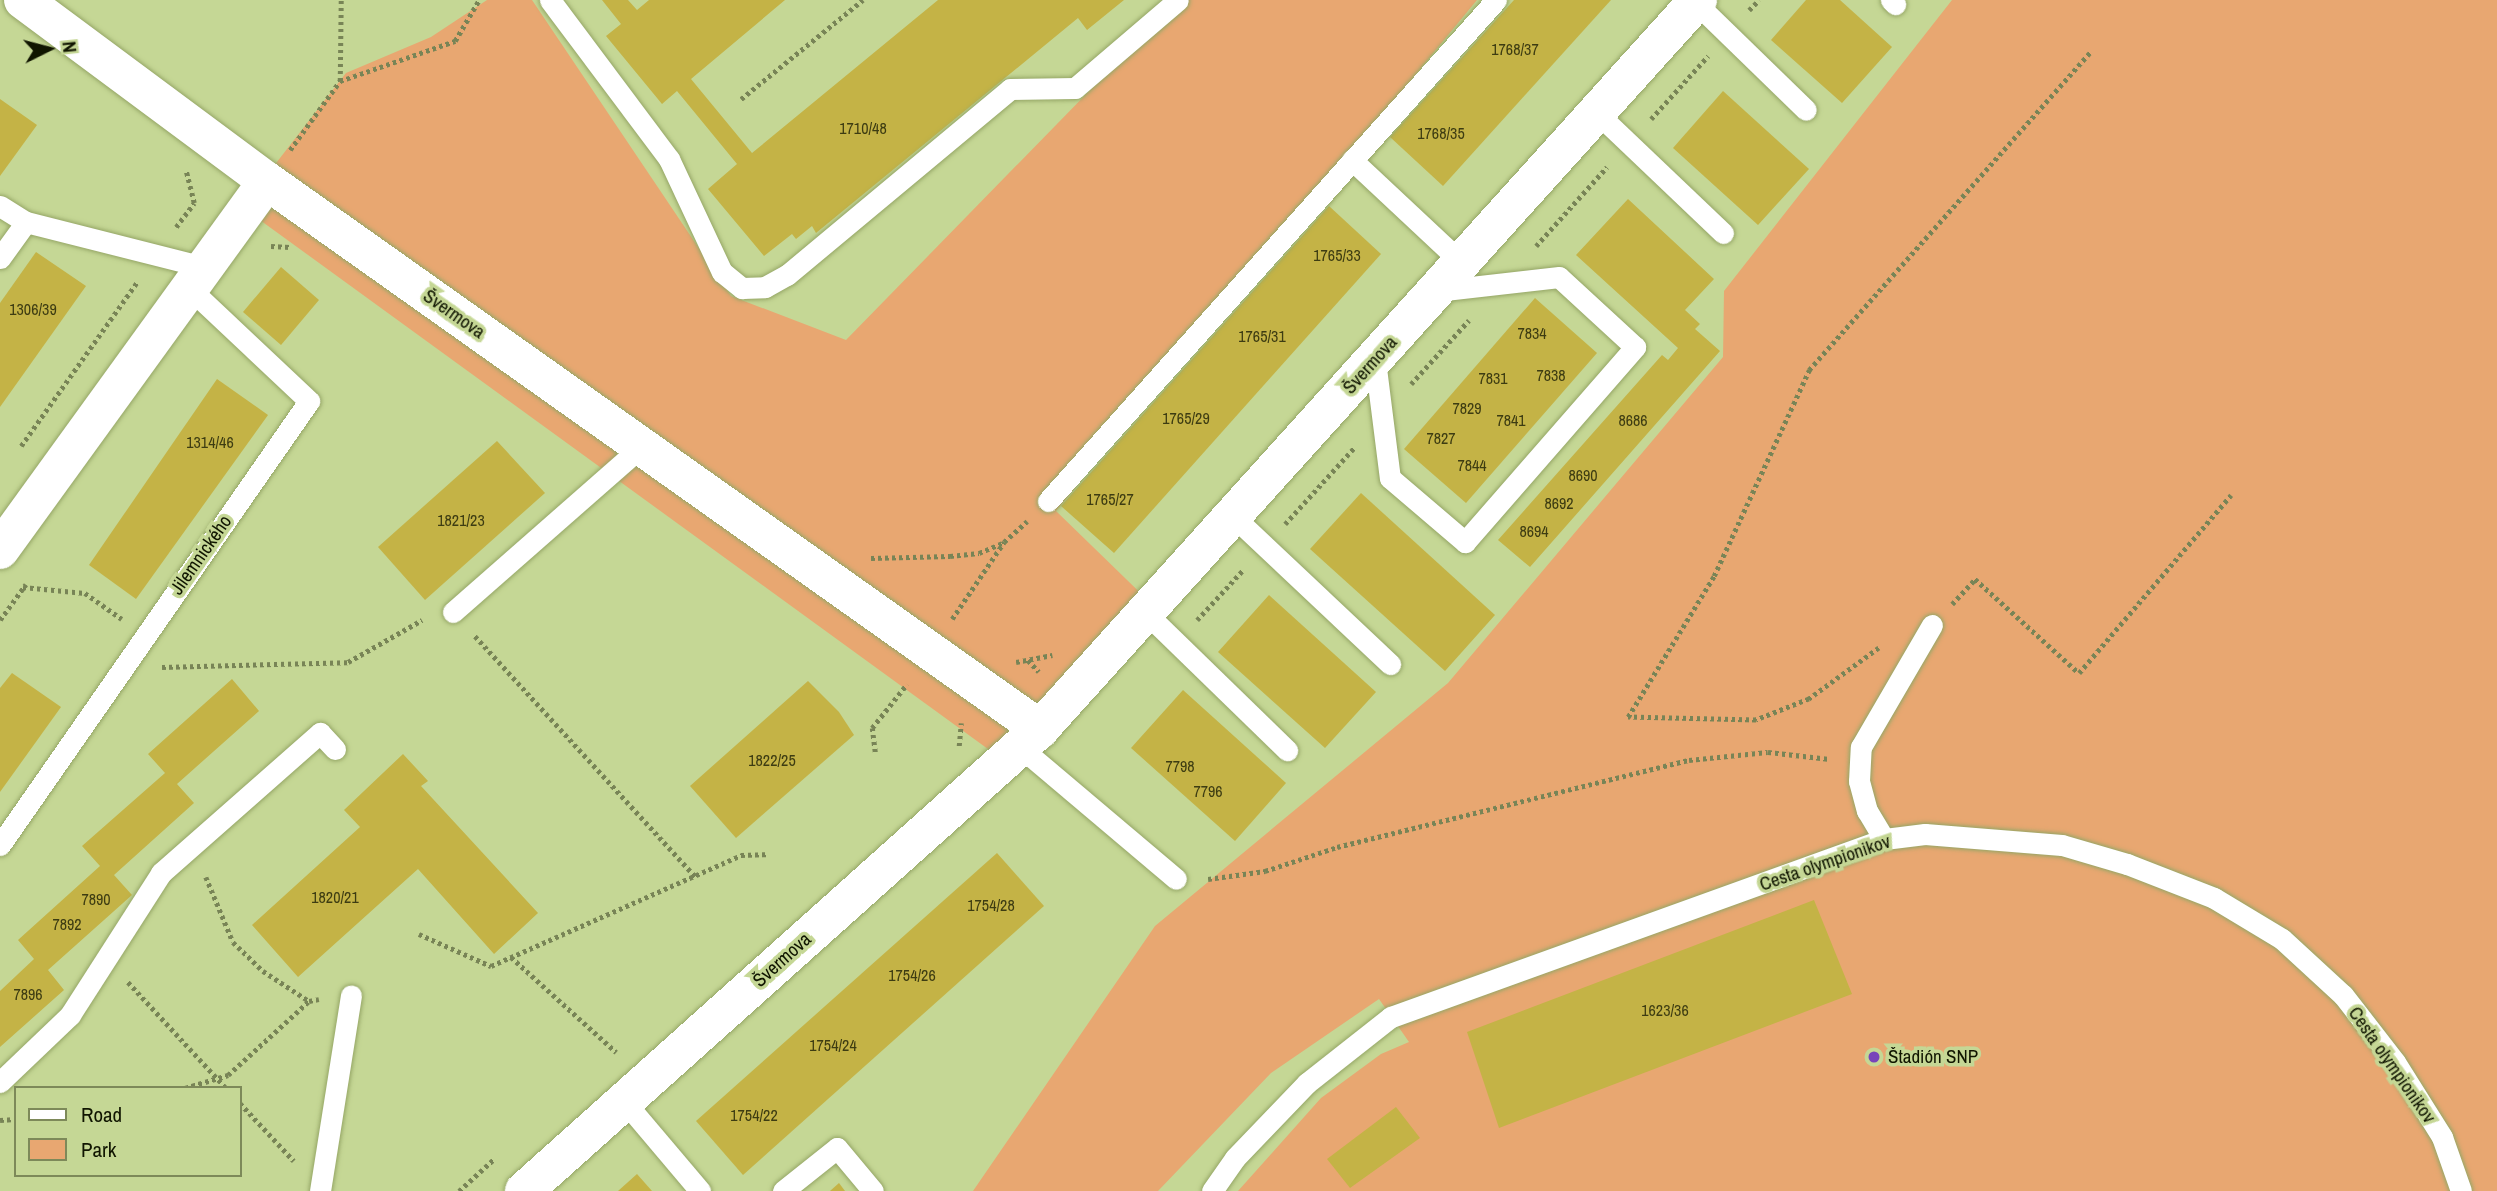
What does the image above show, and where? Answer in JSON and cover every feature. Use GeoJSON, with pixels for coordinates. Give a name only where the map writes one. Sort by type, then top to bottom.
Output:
{"type":"FeatureCollection","features":[{"type":"Feature","properties":{"kind":"street"},"geometry":{"type":"LineString","coordinates":[[0,550],[267,181],[23,0]]}},
{"type":"Feature","properties":{"kind":"street","name":"Švermova"},"geometry":{"type":"LineString","coordinates":[[524,1191],[1030,738],[1697,2]]}},
{"type":"Feature","properties":{"kind":"street","name":"Švermova"},"geometry":{"type":"LineString","coordinates":[[267,181],[641,447],[1030,738]]}},
{"type":"Feature","properties":{"kind":"lane"},"geometry":{"type":"LineString","coordinates":[[550,0],[669,159],[722,272],[742,288],[765,287],[787,275],[1010,89],[1075,88],[1178,0]]}},
{"type":"Feature","properties":{"kind":"lane"},"geometry":{"type":"LineString","coordinates":[[1048,501],[1496,0]]}},
{"type":"Feature","properties":{"kind":"lane"},"geometry":{"type":"LineString","coordinates":[[1697,2],[1806,110]]}},
{"type":"Feature","properties":{"kind":"lane"},"geometry":{"type":"LineString","coordinates":[[1597,113],[1723,233]]}},
{"type":"Feature","properties":{"kind":"lane"},"geometry":{"type":"LineString","coordinates":[[1352,160],[1462,264]]}},
{"type":"Feature","properties":{"kind":"lane"},"geometry":{"type":"LineString","coordinates":[[0,206],[26,222],[156,255],[197,278]]}},
{"type":"Feature","properties":{"kind":"lane"},"geometry":{"type":"LineString","coordinates":[[0,258],[26,222]]}},
{"type":"Feature","properties":{"kind":"lane"},"geometry":{"type":"LineString","coordinates":[[1375,360],[1390,478],[1465,542],[1635,347],[1559,277],[1436,291]]}},
{"type":"Feature","properties":{"kind":"lane","name":"Jilemnického"},"geometry":{"type":"LineString","coordinates":[[0,845],[309,401],[197,278]]}},
{"type":"Feature","properties":{"kind":"lane"},"geometry":{"type":"LineString","coordinates":[[453,612],[641,447]]}},
{"type":"Feature","properties":{"kind":"lane"},"geometry":{"type":"LineString","coordinates":[[1233,516],[1390,664]]}},
{"type":"Feature","properties":{"kind":"lane"},"geometry":{"type":"LineString","coordinates":[[1146,613],[1287,750]]}},
{"type":"Feature","properties":{"kind":"lane"},"geometry":{"type":"LineString","coordinates":[[1884,839],[1867,811],[1859,782],[1861,747],[1932,625]]}},
{"type":"Feature","properties":{"kind":"lane"},"geometry":{"type":"LineString","coordinates":[[0,1082],[70,1015],[161,873],[320,733],[335,749]]}},
{"type":"Feature","properties":{"kind":"lane"},"geometry":{"type":"LineString","coordinates":[[1030,738],[1176,879]]}},
{"type":"Feature","properties":{"kind":"lane","name":"Cesta olympionikov"},"geometry":{"type":"LineString","coordinates":[[1212,1191],[1235,1158],[1307,1083],[1391,1017],[1884,839],[1936,834],[2062,845],[2127,864],[2214,898],[2270,932],[2343,995],[2395,1062],[2442,1137],[2461,1191]]}},
{"type":"Feature","properties":{"kind":"lane"},"geometry":{"type":"LineString","coordinates":[[320,1190],[351,995]]}},
{"type":"Feature","properties":{"kind":"lane"},"geometry":{"type":"LineString","coordinates":[[624,1101],[700,1191]]}},
{"type":"Feature","properties":{"kind":"lane"},"geometry":{"type":"LineString","coordinates":[[783,1191],[837,1148],[873,1191]]}},
{"type":"Feature","properties":{"kind":"path"},"geometry":{"type":"LineString","coordinates":[[340,81],[341,0]]}},
{"type":"Feature","properties":{"kind":"path"},"geometry":{"type":"LineString","coordinates":[[267,181],[340,81],[455,41],[479,0]]}},
{"type":"Feature","properties":{"kind":"path"},"geometry":{"type":"LineString","coordinates":[[741,99],[863,0]]}},
{"type":"Feature","properties":{"kind":"path"},"geometry":{"type":"LineString","coordinates":[[1910,663],[1881,647],[1809,699],[1756,720],[1628,717],[1714,576],[1810,370],[2090,52]]}},
{"type":"Feature","properties":{"kind":"path"},"geometry":{"type":"LineString","coordinates":[[16,454],[194,203]]}},
{"type":"Feature","properties":{"kind":"path"},"geometry":{"type":"LineString","coordinates":[[267,246],[293,247]]}},
{"type":"Feature","properties":{"kind":"path"},"geometry":{"type":"LineString","coordinates":[[1932,625],[1975,579],[2079,673],[2231,495]]}},
{"type":"Feature","properties":{"kind":"path"},"geometry":{"type":"LineString","coordinates":[[951,621],[1004,542],[1048,501]]}},
{"type":"Feature","properties":{"kind":"path"},"geometry":{"type":"LineString","coordinates":[[862,558],[960,555],[1004,542]]}},
{"type":"Feature","properties":{"kind":"path"},"geometry":{"type":"LineString","coordinates":[[0,620],[32,576]]}},
{"type":"Feature","properties":{"kind":"path"},"geometry":{"type":"LineString","coordinates":[[23,587],[85,593],[145,636]]}},
{"type":"Feature","properties":{"kind":"path"},"geometry":{"type":"LineString","coordinates":[[123,668],[348,662],[430,615],[453,612],[695,876]]}},
{"type":"Feature","properties":{"kind":"path"},"geometry":{"type":"LineString","coordinates":[[875,752],[872,728],[909,681]]}},
{"type":"Feature","properties":{"kind":"path"},"geometry":{"type":"LineString","coordinates":[[959,750],[962,709]]}},
{"type":"Feature","properties":{"kind":"path"},"geometry":{"type":"LineString","coordinates":[[1176,879],[1226,880],[1265,871],[1337,847],[1689,760],[1768,752],[1809,754],[1835,760],[1859,782]]}},
{"type":"Feature","properties":{"kind":"path"},"geometry":{"type":"LineString","coordinates":[[196,842],[213,900],[233,942],[262,971],[309,1001]]}},
{"type":"Feature","properties":{"kind":"path"},"geometry":{"type":"LineString","coordinates":[[419,934],[491,966],[741,855],[766,854]]}},
{"type":"Feature","properties":{"kind":"path"},"geometry":{"type":"LineString","coordinates":[[511,957],[616,1052]]}},
{"type":"Feature","properties":{"kind":"path"},"geometry":{"type":"LineString","coordinates":[[106,958],[224,1086]]}},
{"type":"Feature","properties":{"kind":"path"},"geometry":{"type":"LineString","coordinates":[[191,1086],[228,1075],[309,1001],[351,995]]}},
{"type":"Feature","properties":{"kind":"path"},"geometry":{"type":"LineString","coordinates":[[607,1060],[626,1043]]}},
{"type":"Feature","properties":{"kind":"path"},"geometry":{"type":"LineString","coordinates":[[242,1104],[320,1190]]}},
{"type":"Feature","properties":{"kind":"path"},"geometry":{"type":"LineString","coordinates":[[459,1191],[498,1156]]}},
{"type":"Feature","properties":{"kind":"green space"},"geometry":{"type":"Polygon","coordinates":[[[487,0],[532,0],[731,296],[846,340],[1178,0],[1477,0],[1056,511],[1161,613],[1010,765],[242,207],[346,73],[431,37],[487,0]]]}},
{"type":"Feature","properties":{"kind":"green space"},"geometry":{"type":"Polygon","coordinates":[[[1952,0],[2497,0],[2497,1191],[1238,1191],[1321,1098],[1381,1054],[1409,1042],[1379,999],[1271,1073],[1158,1191],[973,1191],[1155,926],[1448,683],[1723,357],[1724,291],[1952,0]]]}},
{"type":"Feature","properties":{"kind":"building"},"geometry":{"type":"Polygon","coordinates":[[[602,0],[628,0],[637,10],[649,0],[785,0],[691,79],[752,153],[938,0],[1124,0],[1087,30],[1078,18],[816,233],[812,226],[796,239],[792,234],[764,256],[708,189],[737,164],[677,91],[662,104],[606,36],[621,24],[602,0]]]}},
{"type":"Feature","properties":{"kind":"building"},"geometry":{"type":"Polygon","coordinates":[[[1514,0],[1611,0],[1443,186],[1390,137],[1514,0]]]}},
{"type":"Feature","properties":{"kind":"building"},"geometry":{"type":"Polygon","coordinates":[[[1806,0],[1840,0],[1892,47],[1842,103],[1771,40],[1806,0]]]}},
{"type":"Feature","properties":{"kind":"building"},"geometry":{"type":"Polygon","coordinates":[[[1723,91],[1809,169],[1758,225],[1673,148],[1723,91]]]}},
{"type":"Feature","properties":{"kind":"building"},"geometry":{"type":"Polygon","coordinates":[[[0,99],[37,125],[0,176],[0,99]]]}},
{"type":"Feature","properties":{"kind":"building"},"geometry":{"type":"Polygon","coordinates":[[[1628,199],[1714,279],[1685,310],[1700,324],[1695,329],[1720,351],[1530,567],[1498,540],[1662,355],[1668,360],[1678,348],[1576,255],[1628,199]]]}},
{"type":"Feature","properties":{"kind":"building"},"geometry":{"type":"Polygon","coordinates":[[[1329,206],[1381,254],[1114,553],[1061,506],[1329,206]]]}},
{"type":"Feature","properties":{"kind":"building"},"geometry":{"type":"Polygon","coordinates":[[[36,252],[86,286],[0,407],[0,303],[36,252]]]}},
{"type":"Feature","properties":{"kind":"building"},"geometry":{"type":"Polygon","coordinates":[[[281,267],[319,300],[281,345],[243,312],[281,267]]]}},
{"type":"Feature","properties":{"kind":"building"},"geometry":{"type":"Polygon","coordinates":[[[1535,298],[1597,353],[1466,503],[1404,449],[1535,298]]]}},
{"type":"Feature","properties":{"kind":"building"},"geometry":{"type":"Polygon","coordinates":[[[217,379],[268,415],[136,599],[89,565],[217,379]]]}},
{"type":"Feature","properties":{"kind":"building"},"geometry":{"type":"Polygon","coordinates":[[[497,441],[545,493],[425,600],[378,547],[497,441]]]}},
{"type":"Feature","properties":{"kind":"building"},"geometry":{"type":"Polygon","coordinates":[[[1361,493],[1495,615],[1445,671],[1310,549],[1361,493]]]}},
{"type":"Feature","properties":{"kind":"building"},"geometry":{"type":"Polygon","coordinates":[[[1269,595],[1376,692],[1325,748],[1218,652],[1269,595]]]}},
{"type":"Feature","properties":{"kind":"building"},"geometry":{"type":"Polygon","coordinates":[[[12,673],[61,707],[0,792],[0,688],[12,673]]]}},
{"type":"Feature","properties":{"kind":"building"},"geometry":{"type":"Polygon","coordinates":[[[232,679],[259,711],[177,784],[194,803],[114,875],[132,895],[48,970],[64,990],[0,1047],[0,991],[34,959],[18,940],[100,866],[82,846],[165,773],[148,754],[232,679]]]}},
{"type":"Feature","properties":{"kind":"building"},"geometry":{"type":"Polygon","coordinates":[[[808,681],[839,712],[854,735],[736,838],[690,786],[808,681]]]}},
{"type":"Feature","properties":{"kind":"building"},"geometry":{"type":"Polygon","coordinates":[[[1183,690],[1286,783],[1235,841],[1131,748],[1183,690]]]}},
{"type":"Feature","properties":{"kind":"building"},"geometry":{"type":"Polygon","coordinates":[[[403,754],[428,781],[421,786],[538,913],[494,954],[418,869],[298,977],[252,925],[360,827],[344,810],[403,754]]]}},
{"type":"Feature","properties":{"kind":"building"},"geometry":{"type":"Polygon","coordinates":[[[997,853],[1044,906],[743,1175],[696,1121],[997,853]]]}},
{"type":"Feature","properties":{"kind":"building"},"geometry":{"type":"Polygon","coordinates":[[[1814,900],[1852,994],[1499,1128],[1467,1032],[1814,900]]]}},
{"type":"Feature","properties":{"kind":"building"},"geometry":{"type":"Polygon","coordinates":[[[1396,1107],[1420,1138],[1350,1188],[1327,1159],[1396,1107]]]}},
{"type":"Feature","properties":{"kind":"building"},"geometry":{"type":"Polygon","coordinates":[[[637,1174],[652,1191],[618,1191],[637,1174]]]}},
{"type":"Feature","properties":{"kind":"building"},"geometry":{"type":"Polygon","coordinates":[[[839,1183],[845,1191],[830,1191],[839,1183]]]}},
{"type":"Feature","properties":{"kind":"place","name":"Štadión SNP"},"geometry":{"type":"Point","coordinates":[1874,1057]}}]}
